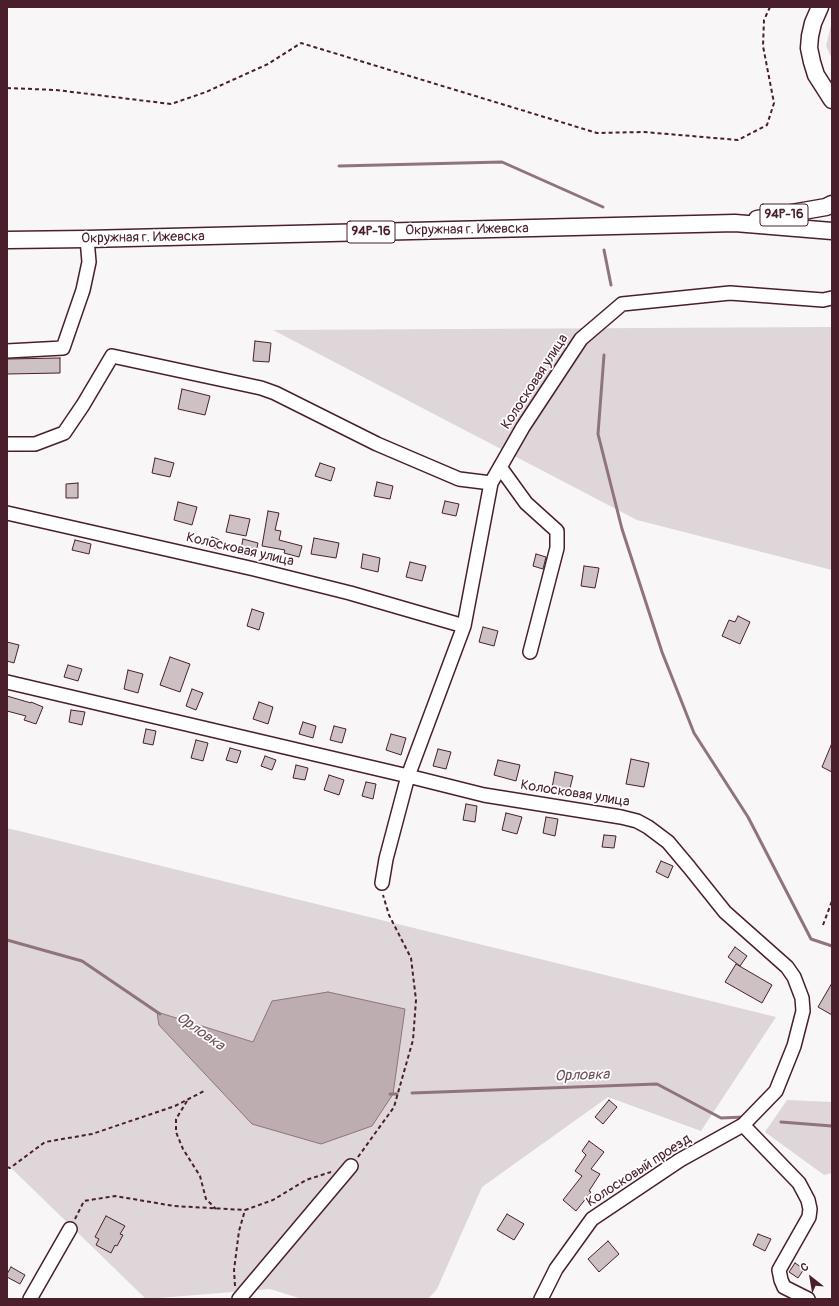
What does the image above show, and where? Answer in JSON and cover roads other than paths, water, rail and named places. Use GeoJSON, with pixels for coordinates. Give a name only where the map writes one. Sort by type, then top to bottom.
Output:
{"type":"FeatureCollection","features":[{"type":"Feature","properties":{"kind":"main road"},"geometry":{"type":"LineString","coordinates":[[820,7],[812,22],[809,48],[816,75],[832,100]]}},
{"type":"Feature","properties":{"kind":"main road","name":"Окружная г. Ижевска"},"geometry":{"type":"LineString","coordinates":[[735,223],[826,207],[832,204]]}},
{"type":"Feature","properties":{"kind":"main road","name":"Окружная г. Ижевска"},"geometry":{"type":"LineString","coordinates":[[7,240],[735,223],[832,231]]}},
{"type":"Feature","properties":{"kind":"street"},"geometry":{"type":"LineString","coordinates":[[7,351],[63,348],[83,290],[89,262],[86,239]]}},
{"type":"Feature","properties":{"kind":"street","name":"Колосковая улица"},"geometry":{"type":"LineString","coordinates":[[408,776],[464,626],[491,483],[523,427],[581,339],[622,304],[730,293],[824,300],[832,298]]}},
{"type":"Feature","properties":{"kind":"street"},"geometry":{"type":"LineString","coordinates":[[7,444],[35,444],[64,433],[83,405],[112,356],[261,388],[275,393],[377,444],[459,479],[491,483]]}},
{"type":"Feature","properties":{"kind":"street"},"geometry":{"type":"LineString","coordinates":[[500,467],[526,503],[558,531],[558,548],[530,652]]}},
{"type":"Feature","properties":{"kind":"street","name":"Колосковая улица"},"geometry":{"type":"LineString","coordinates":[[7,513],[261,571],[350,593],[464,626]]}},
{"type":"Feature","properties":{"kind":"street","name":"Колосковая улица"},"geometry":{"type":"LineString","coordinates":[[7,682],[484,795],[621,817],[637,821],[648,827],[668,842],[690,867],[725,912],[787,966],[794,977],[802,998],[803,1010],[794,1046],[776,1090]]}},
{"type":"Feature","properties":{"kind":"street"},"geometry":{"type":"LineString","coordinates":[[382,883],[386,859],[408,776]]}},
{"type":"Feature","properties":{"kind":"street","name":"Колосковый проезд"},"geometry":{"type":"LineString","coordinates":[[541,1299],[556,1269],[592,1219],[680,1160],[743,1125],[776,1090]]}},
{"type":"Feature","properties":{"kind":"street"},"geometry":{"type":"LineString","coordinates":[[743,1125],[799,1183],[808,1200],[810,1209],[809,1217],[779,1270],[784,1287],[808,1299]]}},
{"type":"Feature","properties":{"kind":"street"},"geometry":{"type":"LineString","coordinates":[[237,1295],[352,1166]]}},
{"type":"Feature","properties":{"kind":"street"},"geometry":{"type":"LineString","coordinates":[[30,1299],[70,1228]]}},
{"type":"Feature","properties":{"kind":"water"},"geometry":{"type":"Polygon","coordinates":[[[328,992],[405,1009],[393,1094],[372,1126],[321,1144],[252,1124],[159,1025],[157,1012],[253,1042],[272,1001],[328,992]]]}},
{"type":"Feature","properties":{"kind":"waterway"},"geometry":{"type":"LineString","coordinates":[[339,166],[502,162],[603,207]]}},
{"type":"Feature","properties":{"kind":"waterway"},"geometry":{"type":"LineString","coordinates":[[604,250],[611,285]]}},
{"type":"Feature","properties":{"kind":"waterway"},"geometry":{"type":"LineString","coordinates":[[604,355],[598,434],[622,529],[662,652],[694,733],[748,817],[811,939],[832,946]]}},
{"type":"Feature","properties":{"kind":"waterway","name":"Орловка"},"geometry":{"type":"LineString","coordinates":[[7,940],[82,961],[160,1014]]}},
{"type":"Feature","properties":{"kind":"waterway","name":"Орловка"},"geometry":{"type":"LineString","coordinates":[[412,1093],[657,1084],[721,1118],[744,1117]]}},
{"type":"Feature","properties":{"kind":"waterway","name":"Орловка"},"geometry":{"type":"LineString","coordinates":[[390,1094],[397,1094]]}},
{"type":"Feature","properties":{"kind":"waterway","name":"Орловка"},"geometry":{"type":"LineString","coordinates":[[781,1122],[832,1126]]}}]}
